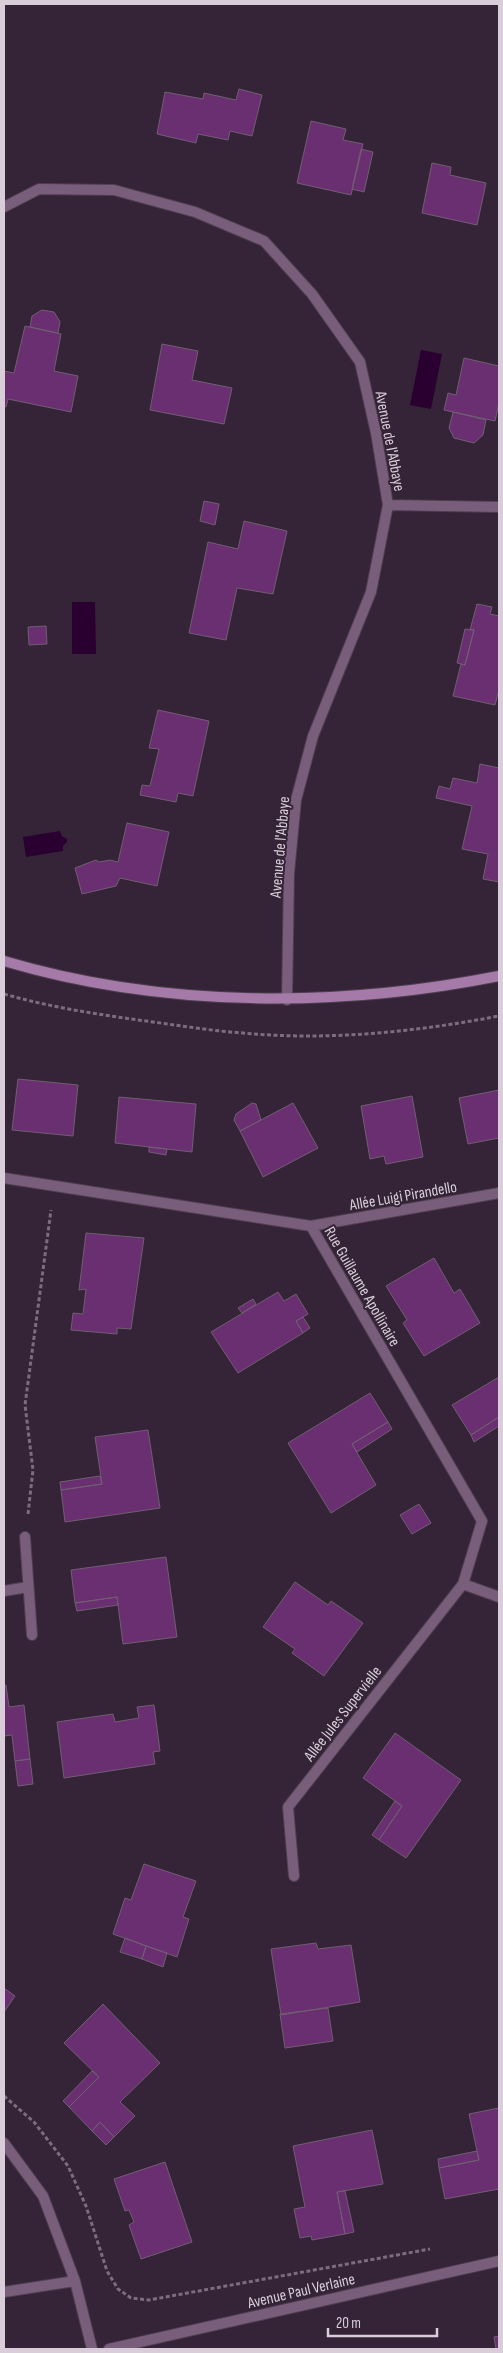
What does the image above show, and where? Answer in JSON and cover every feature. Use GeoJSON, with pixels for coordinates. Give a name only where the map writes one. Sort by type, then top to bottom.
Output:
{"type":"FeatureCollection","features":[{"type":"Feature","properties":{"kind":"street","name":"Avenue de l'Abbaye"},"geometry":{"type":"LineString","coordinates":[[4,207],[39,189],[114,190],[195,212],[264,241],[312,294],[360,362],[376,433],[388,505],[371,592],[313,736],[296,800],[289,873],[287,1000]]}},
{"type":"Feature","properties":{"kind":"street"},"geometry":{"type":"LineString","coordinates":[[388,505],[499,507]]}},
{"type":"Feature","properties":{"kind":"street"},"geometry":{"type":"LineString","coordinates":[[4,961],[30,969],[101,983],[200,997],[287,1000],[448,986],[499,976]]}},
{"type":"Feature","properties":{"kind":"street","name":"Rue Guillaume Apollinaire"},"geometry":{"type":"LineString","coordinates":[[4,1178],[312,1226],[482,1521],[463,1584]]}},
{"type":"Feature","properties":{"kind":"street","name":"Allée Luigi Pirandello"},"geometry":{"type":"LineString","coordinates":[[312,1226],[499,1193]]}},
{"type":"Feature","properties":{"kind":"street"},"geometry":{"type":"LineString","coordinates":[[25,1537],[32,1635]]}},
{"type":"Feature","properties":{"kind":"street"},"geometry":{"type":"LineString","coordinates":[[463,1584],[499,1597]]}},
{"type":"Feature","properties":{"kind":"street","name":"Allée Jules Supervielle"},"geometry":{"type":"LineString","coordinates":[[294,1876],[288,1807],[463,1584]]}},
{"type":"Feature","properties":{"kind":"street"},"geometry":{"type":"LineString","coordinates":[[4,1592],[28,1587]]}},
{"type":"Feature","properties":{"kind":"street"},"geometry":{"type":"LineString","coordinates":[[4,2143],[43,2196],[74,2281],[92,2349]]}},
{"type":"Feature","properties":{"kind":"street","name":"Avenue Paul Verlaine"},"geometry":{"type":"LineString","coordinates":[[109,2349],[499,2260]]}},
{"type":"Feature","properties":{"kind":"street"},"geometry":{"type":"LineString","coordinates":[[4,2292],[74,2281]]}},
{"type":"Feature","properties":{"kind":"path"},"geometry":{"type":"LineString","coordinates":[[25,1537],[33,1470],[25,1405],[55,1185]]}},
{"type":"Feature","properties":{"kind":"path"},"geometry":{"type":"LineString","coordinates":[[4,2096],[34,2122],[68,2166],[86,2206],[107,2271],[118,2289],[132,2298],[149,2300],[436,2248]]}},
{"type":"Feature","properties":{"kind":"shaded area"},"geometry":{"type":"Polygon","coordinates":[[[421,350],[442,354],[431,409],[410,405],[421,350]]]}},
{"type":"Feature","properties":{"kind":"shaded area"},"geometry":{"type":"Polygon","coordinates":[[[72,602],[95,602],[96,654],[72,654],[72,602]]]}},
{"type":"Feature","properties":{"kind":"shaded area"},"geometry":{"type":"Polygon","coordinates":[[[60,831],[62,836],[67,839],[63,846],[63,851],[26,857],[23,837],[60,831]]]}},
{"type":"Feature","properties":{"kind":"building"},"geometry":{"type":"Polygon","coordinates":[[[239,89],[262,95],[252,136],[230,131],[228,140],[198,134],[196,143],[157,134],[165,92],[203,99],[204,93],[236,100],[239,89]]]}},
{"type":"Feature","properties":{"kind":"building"},"geometry":{"type":"Polygon","coordinates":[[[311,121],[346,129],[343,140],[363,144],[351,195],[297,183],[311,121]]]}},
{"type":"Feature","properties":{"kind":"building"},"geometry":{"type":"Polygon","coordinates":[[[361,149],[373,152],[364,192],[352,189],[361,149]]]}},
{"type":"Feature","properties":{"kind":"building"},"geometry":{"type":"Polygon","coordinates":[[[432,163],[451,167],[450,175],[486,183],[477,225],[422,213],[432,163]]]}},
{"type":"Feature","properties":{"kind":"building"},"geometry":{"type":"Polygon","coordinates":[[[42,310],[54,312],[60,322],[58,333],[30,327],[32,316],[42,310]]]}},
{"type":"Feature","properties":{"kind":"building"},"geometry":{"type":"Polygon","coordinates":[[[25,326],[61,334],[54,371],[78,376],[71,412],[8,399],[6,407],[4,406],[4,371],[14,373],[25,326]]]}},
{"type":"Feature","properties":{"kind":"building"},"geometry":{"type":"Polygon","coordinates":[[[162,344],[198,351],[192,380],[232,388],[224,424],[150,410],[162,344]]]}},
{"type":"Feature","properties":{"kind":"building"},"geometry":{"type":"Polygon","coordinates":[[[464,358],[499,366],[499,403],[495,421],[444,410],[448,393],[456,395],[464,358]]]}},
{"type":"Feature","properties":{"kind":"building"},"geometry":{"type":"Polygon","coordinates":[[[453,412],[486,420],[483,435],[474,443],[454,438],[449,428],[453,412]]]}},
{"type":"Feature","properties":{"kind":"building"},"geometry":{"type":"Polygon","coordinates":[[[204,501],[219,504],[215,525],[200,521],[204,501]]]}},
{"type":"Feature","properties":{"kind":"building"},"geometry":{"type":"Polygon","coordinates":[[[244,521],[287,531],[273,594],[237,588],[226,640],[189,633],[208,542],[238,549],[244,521]]]}},
{"type":"Feature","properties":{"kind":"building"},"geometry":{"type":"Polygon","coordinates":[[[477,604],[492,607],[490,614],[499,616],[499,690],[495,705],[453,696],[461,664],[465,665],[474,630],[470,630],[477,604]]]}},
{"type":"Feature","properties":{"kind":"building"},"geometry":{"type":"Polygon","coordinates":[[[46,626],[47,644],[29,645],[28,627],[46,626]]]}},
{"type":"Feature","properties":{"kind":"building"},"geometry":{"type":"Polygon","coordinates":[[[465,629],[474,630],[465,665],[457,663],[465,629]]]}},
{"type":"Feature","properties":{"kind":"building"},"geometry":{"type":"Polygon","coordinates":[[[158,710],[209,721],[193,796],[178,793],[176,802],[140,795],[142,785],[150,786],[159,749],[149,748],[158,710]]]}},
{"type":"Feature","properties":{"kind":"building"},"geometry":{"type":"Polygon","coordinates":[[[480,764],[499,768],[499,882],[483,879],[488,854],[462,849],[472,806],[436,798],[439,786],[450,789],[453,778],[477,783],[480,764]]]}},
{"type":"Feature","properties":{"kind":"building"},"geometry":{"type":"Polygon","coordinates":[[[127,823],[169,832],[157,886],[120,878],[116,886],[82,894],[75,868],[96,860],[99,862],[110,860],[118,862],[127,823]]]}},
{"type":"Feature","properties":{"kind":"building"},"geometry":{"type":"Polygon","coordinates":[[[18,1079],[78,1085],[73,1136],[12,1130],[18,1079]]]}},
{"type":"Feature","properties":{"kind":"building"},"geometry":{"type":"Polygon","coordinates":[[[499,1090],[499,1138],[468,1144],[459,1098],[499,1090]]]}},
{"type":"Feature","properties":{"kind":"building"},"geometry":{"type":"Polygon","coordinates":[[[412,1096],[423,1157],[386,1164],[384,1156],[370,1159],[361,1106],[412,1096]]]}},
{"type":"Feature","properties":{"kind":"building"},"geometry":{"type":"Polygon","coordinates":[[[119,1097],[196,1104],[192,1152],[115,1143],[119,1097]]]}},
{"type":"Feature","properties":{"kind":"building"},"geometry":{"type":"Polygon","coordinates":[[[252,1103],[256,1104],[261,1120],[240,1131],[234,1120],[236,1114],[252,1103]]]}},
{"type":"Feature","properties":{"kind":"building"},"geometry":{"type":"Polygon","coordinates":[[[293,1103],[318,1148],[263,1177],[240,1131],[293,1103]]]}},
{"type":"Feature","properties":{"kind":"building"},"geometry":{"type":"Polygon","coordinates":[[[149,1147],[167,1149],[166,1155],[149,1152],[149,1147]]]}},
{"type":"Feature","properties":{"kind":"building"},"geometry":{"type":"Polygon","coordinates":[[[86,1233],[144,1238],[131,1329],[117,1328],[117,1334],[71,1330],[73,1313],[83,1314],[86,1289],[79,1290],[86,1233]]]}},
{"type":"Feature","properties":{"kind":"building"},"geometry":{"type":"Polygon","coordinates":[[[434,1258],[454,1293],[460,1289],[480,1323],[424,1356],[403,1323],[407,1320],[386,1286],[434,1258]]]}},
{"type":"Feature","properties":{"kind":"building"},"geometry":{"type":"Polygon","coordinates":[[[278,1292],[284,1301],[296,1294],[308,1314],[296,1321],[303,1333],[238,1373],[211,1332],[278,1292]]]}},
{"type":"Feature","properties":{"kind":"building"},"geometry":{"type":"Polygon","coordinates":[[[253,1299],[256,1304],[242,1313],[238,1308],[253,1299]]]}},
{"type":"Feature","properties":{"kind":"building"},"geometry":{"type":"Polygon","coordinates":[[[303,1317],[310,1328],[303,1333],[296,1321],[303,1317]]]}},
{"type":"Feature","properties":{"kind":"building"},"geometry":{"type":"Polygon","coordinates":[[[499,1377],[499,1417],[471,1435],[452,1405],[499,1377]]]}},
{"type":"Feature","properties":{"kind":"building"},"geometry":{"type":"Polygon","coordinates":[[[370,1393],[388,1422],[352,1444],[376,1485],[331,1513],[288,1443],[370,1393]]]}},
{"type":"Feature","properties":{"kind":"building"},"geometry":{"type":"Polygon","coordinates":[[[499,1417],[499,1426],[474,1442],[471,1435],[499,1417]]]}},
{"type":"Feature","properties":{"kind":"building"},"geometry":{"type":"Polygon","coordinates":[[[388,1422],[392,1429],[357,1452],[352,1444],[388,1422]]]}},
{"type":"Feature","properties":{"kind":"building"},"geometry":{"type":"Polygon","coordinates":[[[148,1430],[160,1508],[65,1522],[61,1490],[102,1484],[95,1437],[148,1430]]]}},
{"type":"Feature","properties":{"kind":"building"},"geometry":{"type":"Polygon","coordinates":[[[100,1476],[102,1484],[61,1490],[60,1482],[100,1476]]]}},
{"type":"Feature","properties":{"kind":"building"},"geometry":{"type":"Polygon","coordinates":[[[419,1504],[431,1523],[412,1534],[400,1515],[419,1504]]]}},
{"type":"Feature","properties":{"kind":"building"},"geometry":{"type":"Polygon","coordinates":[[[166,1557],[177,1637],[123,1644],[117,1597],[75,1603],[71,1570],[166,1557]]]}},
{"type":"Feature","properties":{"kind":"building"},"geometry":{"type":"Polygon","coordinates":[[[295,1582],[328,1605],[331,1601],[363,1623],[324,1676],[292,1653],[295,1649],[263,1627],[295,1582]]]}},
{"type":"Feature","properties":{"kind":"building"},"geometry":{"type":"Polygon","coordinates":[[[117,1597],[118,1605],[77,1611],[75,1603],[117,1597]]]}},
{"type":"Feature","properties":{"kind":"building"},"geometry":{"type":"Polygon","coordinates":[[[6,1685],[9,1707],[24,1705],[30,1759],[15,1761],[12,1735],[4,1736],[4,1686],[6,1685]]]}},
{"type":"Feature","properties":{"kind":"building"},"geometry":{"type":"Polygon","coordinates":[[[154,1705],[160,1751],[153,1752],[155,1764],[64,1778],[57,1722],[113,1714],[115,1722],[139,1718],[137,1707],[154,1705]]]}},
{"type":"Feature","properties":{"kind":"building"},"geometry":{"type":"Polygon","coordinates":[[[395,1733],[461,1780],[406,1858],[379,1840],[402,1806],[363,1778],[395,1733]]]}},
{"type":"Feature","properties":{"kind":"building"},"geometry":{"type":"Polygon","coordinates":[[[30,1759],[33,1784],[18,1786],[15,1761],[30,1759]]]}},
{"type":"Feature","properties":{"kind":"building"},"geometry":{"type":"Polygon","coordinates":[[[395,1801],[402,1806],[379,1840],[372,1835],[395,1801]]]}},
{"type":"Feature","properties":{"kind":"building"},"geometry":{"type":"Polygon","coordinates":[[[144,1864],[196,1881],[183,1917],[189,1919],[177,1957],[113,1934],[125,1898],[131,1900],[144,1864]]]}},
{"type":"Feature","properties":{"kind":"building"},"geometry":{"type":"Polygon","coordinates":[[[125,1938],[146,1946],[142,1959],[120,1952],[125,1938]]]}},
{"type":"Feature","properties":{"kind":"building"},"geometry":{"type":"Polygon","coordinates":[[[316,1943],[318,1949],[351,1945],[360,2002],[281,2015],[271,1949],[316,1943]]]}},
{"type":"Feature","properties":{"kind":"building"},"geometry":{"type":"Polygon","coordinates":[[[146,1946],[167,1953],[163,1967],[142,1959],[146,1946]]]}},
{"type":"Feature","properties":{"kind":"building"},"geometry":{"type":"Polygon","coordinates":[[[4,1988],[15,1996],[4,2012],[4,1988]]]}},
{"type":"Feature","properties":{"kind":"building"},"geometry":{"type":"Polygon","coordinates":[[[103,2004],[160,2063],[120,2102],[135,2116],[114,2137],[100,2122],[92,2131],[69,2107],[99,2077],[64,2043],[103,2004]]]}},
{"type":"Feature","properties":{"kind":"building"},"geometry":{"type":"Polygon","coordinates":[[[328,2008],[333,2041],[285,2048],[280,2014],[328,2008]]]}},
{"type":"Feature","properties":{"kind":"building"},"geometry":{"type":"Polygon","coordinates":[[[92,2071],[99,2077],[69,2107],[63,2101],[92,2071]]]}},
{"type":"Feature","properties":{"kind":"building"},"geometry":{"type":"Polygon","coordinates":[[[499,2108],[499,2189],[445,2199],[439,2168],[479,2160],[469,2114],[499,2108]]]}},
{"type":"Feature","properties":{"kind":"building"},"geometry":{"type":"Polygon","coordinates":[[[100,2122],[114,2137],[106,2145],[92,2131],[100,2122]]]}},
{"type":"Feature","properties":{"kind":"building"},"geometry":{"type":"Polygon","coordinates":[[[372,2130],[383,2184],[337,2192],[345,2234],[312,2240],[311,2236],[300,2238],[294,2209],[305,2207],[293,2146],[372,2130]]]}},
{"type":"Feature","properties":{"kind":"building"},"geometry":{"type":"Polygon","coordinates":[[[477,2151],[479,2160],[439,2168],[438,2159],[477,2151]]]}},
{"type":"Feature","properties":{"kind":"building"},"geometry":{"type":"Polygon","coordinates":[[[165,2162],[192,2242],[141,2259],[129,2225],[134,2222],[129,2210],[125,2211],[114,2179],[165,2162]]]}},
{"type":"Feature","properties":{"kind":"building"},"geometry":{"type":"Polygon","coordinates":[[[345,2191],[354,2232],[345,2234],[337,2192],[345,2191]]]}},
{"type":"Feature","properties":{"kind":"building"},"geometry":{"type":"Polygon","coordinates":[[[499,2336],[499,2349],[496,2349],[494,2337],[499,2336]]]}}]}
